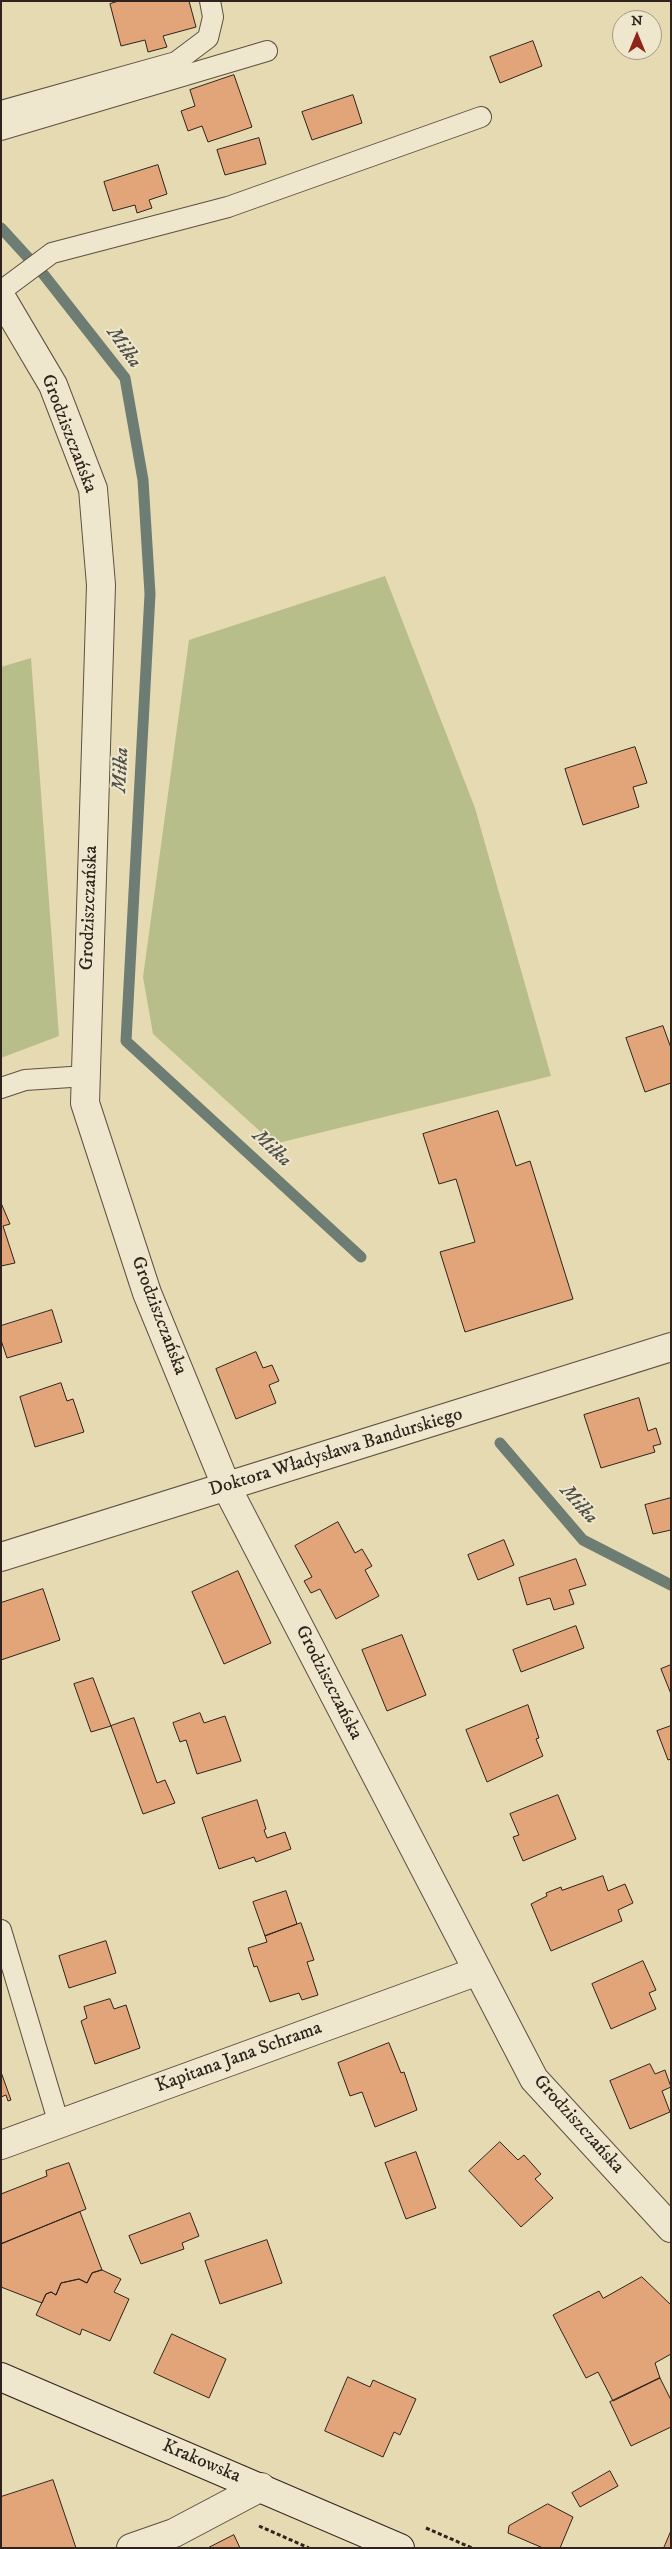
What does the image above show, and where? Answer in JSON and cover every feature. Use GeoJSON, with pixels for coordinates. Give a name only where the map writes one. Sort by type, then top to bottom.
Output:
{"type":"FeatureCollection","features":[{"type":"Feature","properties":{"kind":"street","name":"Grodziszczańska"},"geometry":{"type":"LineString","coordinates":[[1,297],[53,385],[93,489],[101,585],[85,1103],[147,1293],[227,1488],[534,2079],[671,2228]]}},
{"type":"Feature","properties":{"kind":"street","name":"Doktora Władysława Bandurskiego"},"geometry":{"type":"LineString","coordinates":[[1,1557],[227,1488],[671,1347]]}},
{"type":"Feature","properties":{"kind":"street","name":"Kapitana Jana Schrama"},"geometry":{"type":"LineString","coordinates":[[1,2145],[478,1971]]}},
{"type":"Feature","properties":{"kind":"street","name":"Krakowska"},"geometry":{"type":"LineString","coordinates":[[1,2377],[400,2548]]}},
{"type":"Feature","properties":{"kind":"street"},"geometry":{"type":"LineString","coordinates":[[131,2548],[174,2533],[261,2488]]}},
{"type":"Feature","properties":{"kind":"lane"},"geometry":{"type":"LineString","coordinates":[[1,111],[176,62],[208,38],[213,17],[210,1]]}},
{"type":"Feature","properties":{"kind":"lane"},"geometry":{"type":"LineString","coordinates":[[1,130],[267,51]]}},
{"type":"Feature","properties":{"kind":"lane"},"geometry":{"type":"LineString","coordinates":[[1,291],[52,253],[228,207],[481,117]]}},
{"type":"Feature","properties":{"kind":"lane"},"geometry":{"type":"LineString","coordinates":[[1,1088],[25,1080],[86,1076]]}},
{"type":"Feature","properties":{"kind":"lane"},"geometry":{"type":"LineString","coordinates":[[1,1930],[58,2124]]}},
{"type":"Feature","properties":{"kind":"green space"},"geometry":{"type":"Polygon","coordinates":[[[385,576],[475,808],[551,1076],[274,1144],[153,1034],[143,977],[189,640],[385,576]]]}},
{"type":"Feature","properties":{"kind":"green space"},"geometry":{"type":"Polygon","coordinates":[[[31,658],[59,1036],[1,1058],[1,667],[31,658]]]}},
{"type":"Feature","properties":{"kind":"building"},"geometry":{"type":"Polygon","coordinates":[[[119,1],[189,1],[196,27],[163,36],[167,47],[148,52],[145,40],[121,46],[110,4],[119,1]]]}},
{"type":"Feature","properties":{"kind":"building"},"geometry":{"type":"Polygon","coordinates":[[[533,41],[542,66],[500,83],[490,57],[533,41]]]}},
{"type":"Feature","properties":{"kind":"building"},"geometry":{"type":"Polygon","coordinates":[[[234,75],[252,127],[208,142],[202,126],[188,131],[181,111],[195,106],[190,90],[234,75]]]}},
{"type":"Feature","properties":{"kind":"building"},"geometry":{"type":"Polygon","coordinates":[[[353,95],[362,123],[312,140],[302,112],[353,95]]]}},
{"type":"Feature","properties":{"kind":"building"},"geometry":{"type":"Polygon","coordinates":[[[259,138],[266,164],[225,175],[217,150],[259,138]]]}},
{"type":"Feature","properties":{"kind":"building"},"geometry":{"type":"Polygon","coordinates":[[[158,165],[167,194],[149,200],[152,208],[137,213],[135,205],[113,211],[104,182],[158,165]]]}},
{"type":"Feature","properties":{"kind":"building"},"geometry":{"type":"Polygon","coordinates":[[[635,747],[647,783],[633,787],[639,807],[583,825],[565,769],[635,747]]]}},
{"type":"Feature","properties":{"kind":"building"},"geometry":{"type":"Polygon","coordinates":[[[663,1026],[671,1048],[671,1083],[645,1092],[626,1038],[663,1026]]]}},
{"type":"Feature","properties":{"kind":"building"},"geometry":{"type":"Polygon","coordinates":[[[498,1111],[516,1166],[530,1161],[573,1299],[465,1332],[440,1252],[475,1242],[456,1179],[439,1184],[423,1134],[498,1111]]]}},
{"type":"Feature","properties":{"kind":"building"},"geometry":{"type":"Polygon","coordinates":[[[1,1203],[10,1224],[3,1226],[15,1263],[1,1266],[1,1203]]]}},
{"type":"Feature","properties":{"kind":"building"},"geometry":{"type":"Polygon","coordinates":[[[52,1310],[62,1342],[7,1358],[1,1340],[1,1326],[52,1310]]]}},
{"type":"Feature","properties":{"kind":"building"},"geometry":{"type":"Polygon","coordinates":[[[256,1352],[263,1368],[272,1365],[279,1381],[269,1385],[276,1403],[236,1419],[216,1369],[256,1352]]]}},
{"type":"Feature","properties":{"kind":"building"},"geometry":{"type":"Polygon","coordinates":[[[61,1383],[67,1401],[73,1399],[84,1432],[35,1447],[20,1397],[61,1383]]]}},
{"type":"Feature","properties":{"kind":"building"},"geometry":{"type":"Polygon","coordinates":[[[639,1398],[648,1431],[656,1428],[661,1444],[653,1446],[655,1452],[601,1468],[584,1415],[639,1398]]]}},
{"type":"Feature","properties":{"kind":"building"},"geometry":{"type":"Polygon","coordinates":[[[671,1498],[671,1530],[653,1534],[645,1505],[671,1498]]]}},
{"type":"Feature","properties":{"kind":"building"},"geometry":{"type":"Polygon","coordinates":[[[338,1522],[355,1553],[362,1549],[372,1566],[365,1570],[379,1596],[336,1619],[320,1589],[311,1593],[304,1581],[312,1577],[295,1546],[338,1522]]]}},
{"type":"Feature","properties":{"kind":"building"},"geometry":{"type":"Polygon","coordinates":[[[504,1540],[514,1565],[478,1580],[468,1555],[504,1540]]]}},
{"type":"Feature","properties":{"kind":"building"},"geometry":{"type":"Polygon","coordinates":[[[576,1559],[586,1585],[569,1590],[574,1604],[554,1610],[550,1598],[527,1605],[519,1578],[576,1559]]]}},
{"type":"Feature","properties":{"kind":"building"},"geometry":{"type":"Polygon","coordinates":[[[238,1571],[271,1643],[224,1664],[192,1592],[238,1571]]]}},
{"type":"Feature","properties":{"kind":"building"},"geometry":{"type":"Polygon","coordinates":[[[43,1589],[60,1640],[1,1660],[1,1603],[43,1589]]]}},
{"type":"Feature","properties":{"kind":"building"},"geometry":{"type":"Polygon","coordinates":[[[576,1626],[584,1648],[521,1672],[513,1650],[576,1626]]]}},
{"type":"Feature","properties":{"kind":"building"},"geometry":{"type":"Polygon","coordinates":[[[402,1635],[426,1695],[387,1711],[362,1650],[402,1635]]]}},
{"type":"Feature","properties":{"kind":"building"},"geometry":{"type":"Polygon","coordinates":[[[671,1665],[671,1694],[661,1669],[671,1665]]]}},
{"type":"Feature","properties":{"kind":"building"},"geometry":{"type":"Polygon","coordinates":[[[93,1678],[111,1726],[91,1732],[74,1684],[93,1678]]]}},
{"type":"Feature","properties":{"kind":"building"},"geometry":{"type":"Polygon","coordinates":[[[528,1705],[539,1738],[536,1739],[543,1756],[487,1782],[466,1730],[528,1705]]]}},
{"type":"Feature","properties":{"kind":"building"},"geometry":{"type":"Polygon","coordinates":[[[200,1713],[204,1723],[225,1716],[241,1761],[197,1774],[186,1740],[180,1742],[173,1723],[200,1713]]]}},
{"type":"Feature","properties":{"kind":"building"},"geometry":{"type":"Polygon","coordinates":[[[134,1718],[157,1783],[165,1780],[175,1803],[143,1814],[111,1726],[134,1718]]]}},
{"type":"Feature","properties":{"kind":"building"},"geometry":{"type":"Polygon","coordinates":[[[671,1726],[671,1759],[668,1760],[657,1731],[671,1726]]]}},
{"type":"Feature","properties":{"kind":"building"},"geometry":{"type":"Polygon","coordinates":[[[558,1795],[576,1839],[523,1861],[513,1837],[519,1835],[510,1814],[558,1795]]]}},
{"type":"Feature","properties":{"kind":"building"},"geometry":{"type":"Polygon","coordinates":[[[257,1800],[267,1838],[285,1832],[291,1849],[256,1862],[254,1857],[219,1869],[202,1818],[257,1800]]]}},
{"type":"Feature","properties":{"kind":"building"},"geometry":{"type":"Polygon","coordinates":[[[603,1876],[608,1891],[625,1884],[633,1903],[618,1910],[622,1921],[551,1951],[531,1904],[547,1896],[546,1893],[561,1887],[562,1890],[603,1876]]]}},
{"type":"Feature","properties":{"kind":"building"},"geometry":{"type":"Polygon","coordinates":[[[286,1891],[297,1924],[265,1936],[253,1902],[286,1891]]]}},
{"type":"Feature","properties":{"kind":"building"},"geometry":{"type":"Polygon","coordinates":[[[301,1923],[314,1960],[307,1962],[318,1995],[302,2000],[299,1993],[270,2002],[257,1966],[254,1967],[248,1948],[267,1942],[265,1936],[301,1923]]]}},
{"type":"Feature","properties":{"kind":"building"},"geometry":{"type":"Polygon","coordinates":[[[106,1941],[116,1973],[69,1988],[59,1956],[106,1941]]]}},
{"type":"Feature","properties":{"kind":"building"},"geometry":{"type":"Polygon","coordinates":[[[643,1961],[656,1990],[649,1993],[656,2009],[611,2029],[592,1984],[643,1961]]]}},
{"type":"Feature","properties":{"kind":"building"},"geometry":{"type":"Polygon","coordinates":[[[110,1999],[114,2009],[126,2005],[140,2048],[95,2064],[81,2021],[87,2018],[84,2007],[110,1999]]]}},
{"type":"Feature","properties":{"kind":"building"},"geometry":{"type":"Polygon","coordinates":[[[389,2043],[401,2073],[404,2072],[417,2110],[375,2127],[362,2092],[350,2096],[338,2063],[389,2043]]]}},
{"type":"Feature","properties":{"kind":"building"},"geometry":{"type":"Polygon","coordinates":[[[650,2064],[655,2074],[665,2070],[671,2087],[662,2091],[670,2112],[630,2129],[610,2081],[650,2064]]]}},
{"type":"Feature","properties":{"kind":"building"},"geometry":{"type":"Polygon","coordinates":[[[1,2072],[11,2100],[8,2101],[6,2095],[1,2097],[1,2072]]]}},
{"type":"Feature","properties":{"kind":"building"},"geometry":{"type":"Polygon","coordinates":[[[500,2142],[518,2160],[524,2155],[541,2174],[535,2179],[553,2198],[521,2227],[469,2171],[500,2142]]]}},
{"type":"Feature","properties":{"kind":"building"},"geometry":{"type":"Polygon","coordinates":[[[416,2152],[436,2208],[406,2219],[385,2163],[416,2152]]]}},
{"type":"Feature","properties":{"kind":"building"},"geometry":{"type":"Polygon","coordinates":[[[69,2163],[86,2209],[1,2244],[1,2194],[47,2176],[46,2171],[69,2163]]]}},
{"type":"Feature","properties":{"kind":"building"},"geometry":{"type":"Polygon","coordinates":[[[80,2212],[102,2270],[92,2273],[87,2283],[79,2279],[61,2283],[56,2295],[51,2292],[46,2294],[42,2303],[1,2287],[1,2244],[80,2212]]]}},
{"type":"Feature","properties":{"kind":"building"},"geometry":{"type":"Polygon","coordinates":[[[190,2213],[199,2236],[182,2243],[184,2249],[141,2264],[129,2236],[190,2213]]]}},
{"type":"Feature","properties":{"kind":"building"},"geometry":{"type":"Polygon","coordinates":[[[267,2240],[282,2283],[220,2304],[205,2261],[267,2240]]]}},
{"type":"Feature","properties":{"kind":"building"},"geometry":{"type":"Polygon","coordinates":[[[102,2270],[121,2279],[114,2292],[129,2299],[110,2341],[82,2329],[80,2335],[36,2315],[46,2294],[51,2292],[56,2295],[61,2283],[79,2279],[87,2283],[92,2273],[102,2270]]]}},
{"type":"Feature","properties":{"kind":"building"},"geometry":{"type":"Polygon","coordinates":[[[642,2277],[671,2305],[671,2354],[655,2363],[660,2378],[613,2401],[598,2372],[586,2378],[553,2315],[599,2291],[603,2298],[642,2277]]]}},
{"type":"Feature","properties":{"kind":"building"},"geometry":{"type":"Polygon","coordinates":[[[172,2334],[226,2359],[209,2398],[154,2373],[172,2334]]]}},
{"type":"Feature","properties":{"kind":"building"},"geometry":{"type":"Polygon","coordinates":[[[348,2377],[370,2387],[373,2380],[416,2399],[400,2435],[394,2432],[383,2457],[325,2431],[348,2377]]]}},
{"type":"Feature","properties":{"kind":"building"},"geometry":{"type":"Polygon","coordinates":[[[660,2378],[671,2400],[671,2427],[631,2446],[610,2402],[660,2378]]]}},
{"type":"Feature","properties":{"kind":"building"},"geometry":{"type":"Polygon","coordinates":[[[610,2471],[618,2486],[580,2507],[572,2493],[610,2471]]]}},
{"type":"Feature","properties":{"kind":"building"},"geometry":{"type":"Polygon","coordinates":[[[53,2480],[76,2548],[1,2548],[1,2497],[53,2480]]]}},
{"type":"Feature","properties":{"kind":"building"},"geometry":{"type":"Polygon","coordinates":[[[548,2504],[573,2517],[560,2548],[543,2548],[508,2533],[509,2526],[548,2504]]]}},
{"type":"Feature","properties":{"kind":"building"},"geometry":{"type":"Polygon","coordinates":[[[671,2531],[671,2548],[664,2548],[671,2531]]]}},
{"type":"Feature","properties":{"kind":"building"},"geometry":{"type":"Polygon","coordinates":[[[234,2535],[240,2548],[208,2548],[234,2535]]]}},
{"type":"Feature","properties":{"kind":"waterway","name":"Miłka"},"geometry":{"type":"LineString","coordinates":[[1,228],[44,275],[125,378],[143,480],[150,594],[126,1041],[361,1257]]}},
{"type":"Feature","properties":{"kind":"waterway","name":"Miłka"},"geometry":{"type":"LineString","coordinates":[[500,1443],[583,1540],[671,1585]]}}]}
